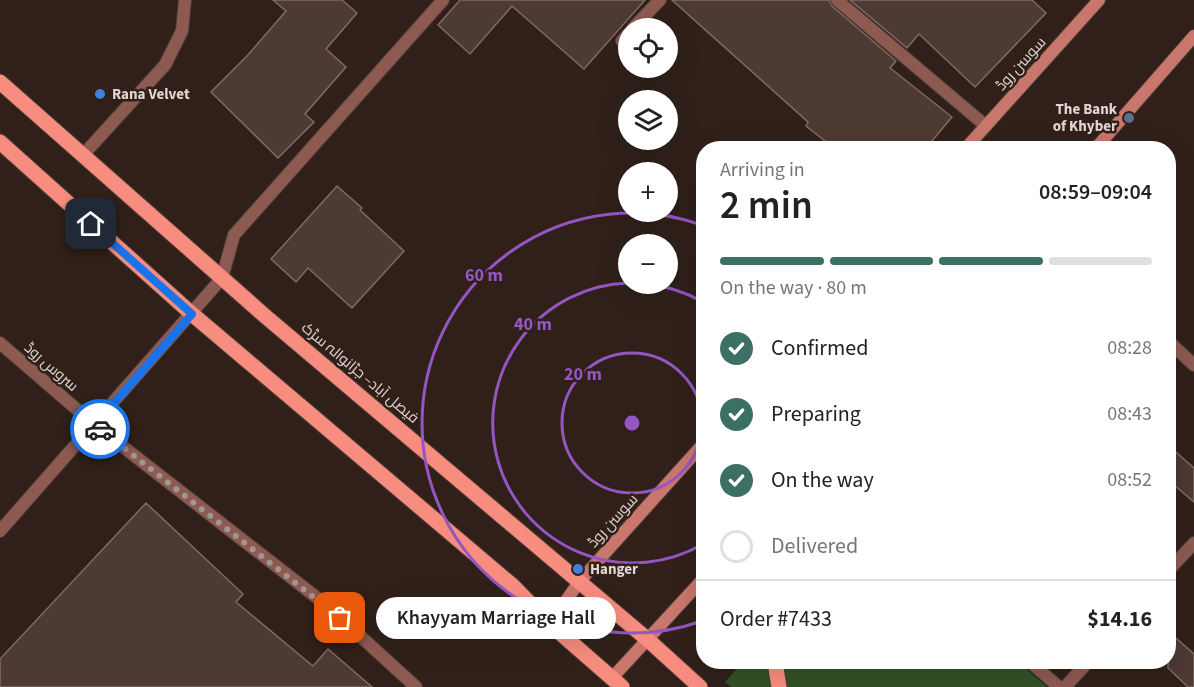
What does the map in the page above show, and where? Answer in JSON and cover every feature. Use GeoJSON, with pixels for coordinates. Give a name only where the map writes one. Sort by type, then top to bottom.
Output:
{"type":"FeatureCollection","features":[{"type":"Feature","properties":{"kind":"main road","name":"فیصل آباد– جڑانوالہ سڑک"},"geometry":{"type":"LineString","coordinates":[[0,82],[222,278],[647,639],[699,687]]}},
{"type":"Feature","properties":{"kind":"main road"},"geometry":{"type":"LineString","coordinates":[[2,149],[192,314],[513,586],[550,624],[617,683]]}},
{"type":"Feature","properties":{"kind":"main road"},"geometry":{"type":"LineString","coordinates":[[776,669],[779,687]]}},
{"type":"Feature","properties":{"kind":"street"},"geometry":{"type":"LineString","coordinates":[[83,155],[165,64],[182,31],[185,0]]}},
{"type":"Feature","properties":{"kind":"street"},"geometry":{"type":"LineString","coordinates":[[0,531],[222,278],[234,235],[443,0]]}},
{"type":"Feature","properties":{"kind":"street"},"geometry":{"type":"LineString","coordinates":[[643,18],[660,0]]}},
{"type":"Feature","properties":{"kind":"street"},"geometry":{"type":"LineString","coordinates":[[837,0],[986,126]]}},
{"type":"Feature","properties":{"kind":"street","name":"سوسن روڈ"},"geometry":{"type":"LineString","coordinates":[[972,141],[1099,0]]}},
{"type":"Feature","properties":{"kind":"street"},"geometry":{"type":"LineString","coordinates":[[1102,141],[1194,36]]}},
{"type":"Feature","properties":{"kind":"street","name":"سروس روڈ"},"geometry":{"type":"LineString","coordinates":[[0,343],[95,425],[325,604],[416,687]]}},
{"type":"Feature","properties":{"kind":"street"},"geometry":{"type":"LineString","coordinates":[[1176,348],[1194,365]]}},
{"type":"Feature","properties":{"kind":"street","name":"سوسن روڈ"},"geometry":{"type":"LineString","coordinates":[[550,624],[579,582],[696,452]]}},
{"type":"Feature","properties":{"kind":"street"},"geometry":{"type":"LineString","coordinates":[[1176,562],[1194,543]]}},
{"type":"Feature","properties":{"kind":"street"},"geometry":{"type":"LineString","coordinates":[[617,683],[647,639],[696,587]]}},
{"type":"Feature","properties":{"kind":"street"},"geometry":{"type":"LineString","coordinates":[[1038,669],[1059,687]]}},
{"type":"Feature","properties":{"kind":"street"},"geometry":{"type":"LineString","coordinates":[[1065,687],[1082,669]]}},
{"type":"Feature","properties":{"kind":"green space"},"geometry":{"type":"Polygon","coordinates":[[[737,669],[1026,669],[1047,687],[731,687],[725,682],[737,669]]]}},
{"type":"Feature","properties":{"kind":"building"},"geometry":{"type":"Polygon","coordinates":[[[273,0],[342,0],[357,13],[326,49],[346,67],[305,114],[314,122],[278,158],[211,92],[247,56],[286,11],[273,0]]]}},
{"type":"Feature","properties":{"kind":"building"},"geometry":{"type":"Polygon","coordinates":[[[460,0],[645,0],[629,18],[618,18],[618,31],[584,69],[512,6],[470,54],[438,25],[460,0]]]}},
{"type":"Feature","properties":{"kind":"building"},"geometry":{"type":"Polygon","coordinates":[[[672,0],[829,0],[832,6],[896,61],[890,68],[952,117],[932,141],[825,141],[806,126],[808,122],[672,0]]]}},
{"type":"Feature","properties":{"kind":"building"},"geometry":{"type":"Polygon","coordinates":[[[850,0],[1032,0],[1046,13],[975,87],[919,34],[907,48],[850,0]]]}},
{"type":"Feature","properties":{"kind":"building"},"geometry":{"type":"Polygon","coordinates":[[[337,186],[404,251],[352,308],[308,268],[296,282],[271,259],[337,186]]]}},
{"type":"Feature","properties":{"kind":"building"},"geometry":{"type":"Polygon","coordinates":[[[1176,452],[1194,468],[1194,502],[1176,487],[1176,452]]]}},
{"type":"Feature","properties":{"kind":"building"},"geometry":{"type":"Polygon","coordinates":[[[146,503],[243,594],[236,602],[313,666],[328,649],[372,687],[0,687],[0,659],[146,503]]]}},
{"type":"Feature","properties":{"kind":"building"},"geometry":{"type":"Polygon","coordinates":[[[1176,638],[1194,654],[1194,687],[1188,687],[1169,669],[1176,669],[1176,638]]]}},
{"type":"Feature","properties":{"kind":"way so far"},"geometry":{"type":"LineString","coordinates":[[100,429],[340,618]]}},
{"type":"Feature","properties":{"kind":"place","name":"Rana Velvet"},"geometry":{"type":"Point","coordinates":[100,94]}},
{"type":"Feature","properties":{"kind":"place","name":"The Bank of Khyber"},"geometry":{"type":"Point","coordinates":[1129,118]}},
{"type":"Feature","properties":{"kind":"place","name":"Hanger"},"geometry":{"type":"Point","coordinates":[578,569]}},
{"type":"Feature","properties":{"kind":"place","name":"Khayyam Marriage Hall"},"geometry":{"type":"Point","coordinates":[340,618]}},
{"type":"Feature","properties":{"kind":"route"},"geometry":{"type":"LineString","coordinates":[[91,224],[192,314],[95,425],[100,429]]}}]}
